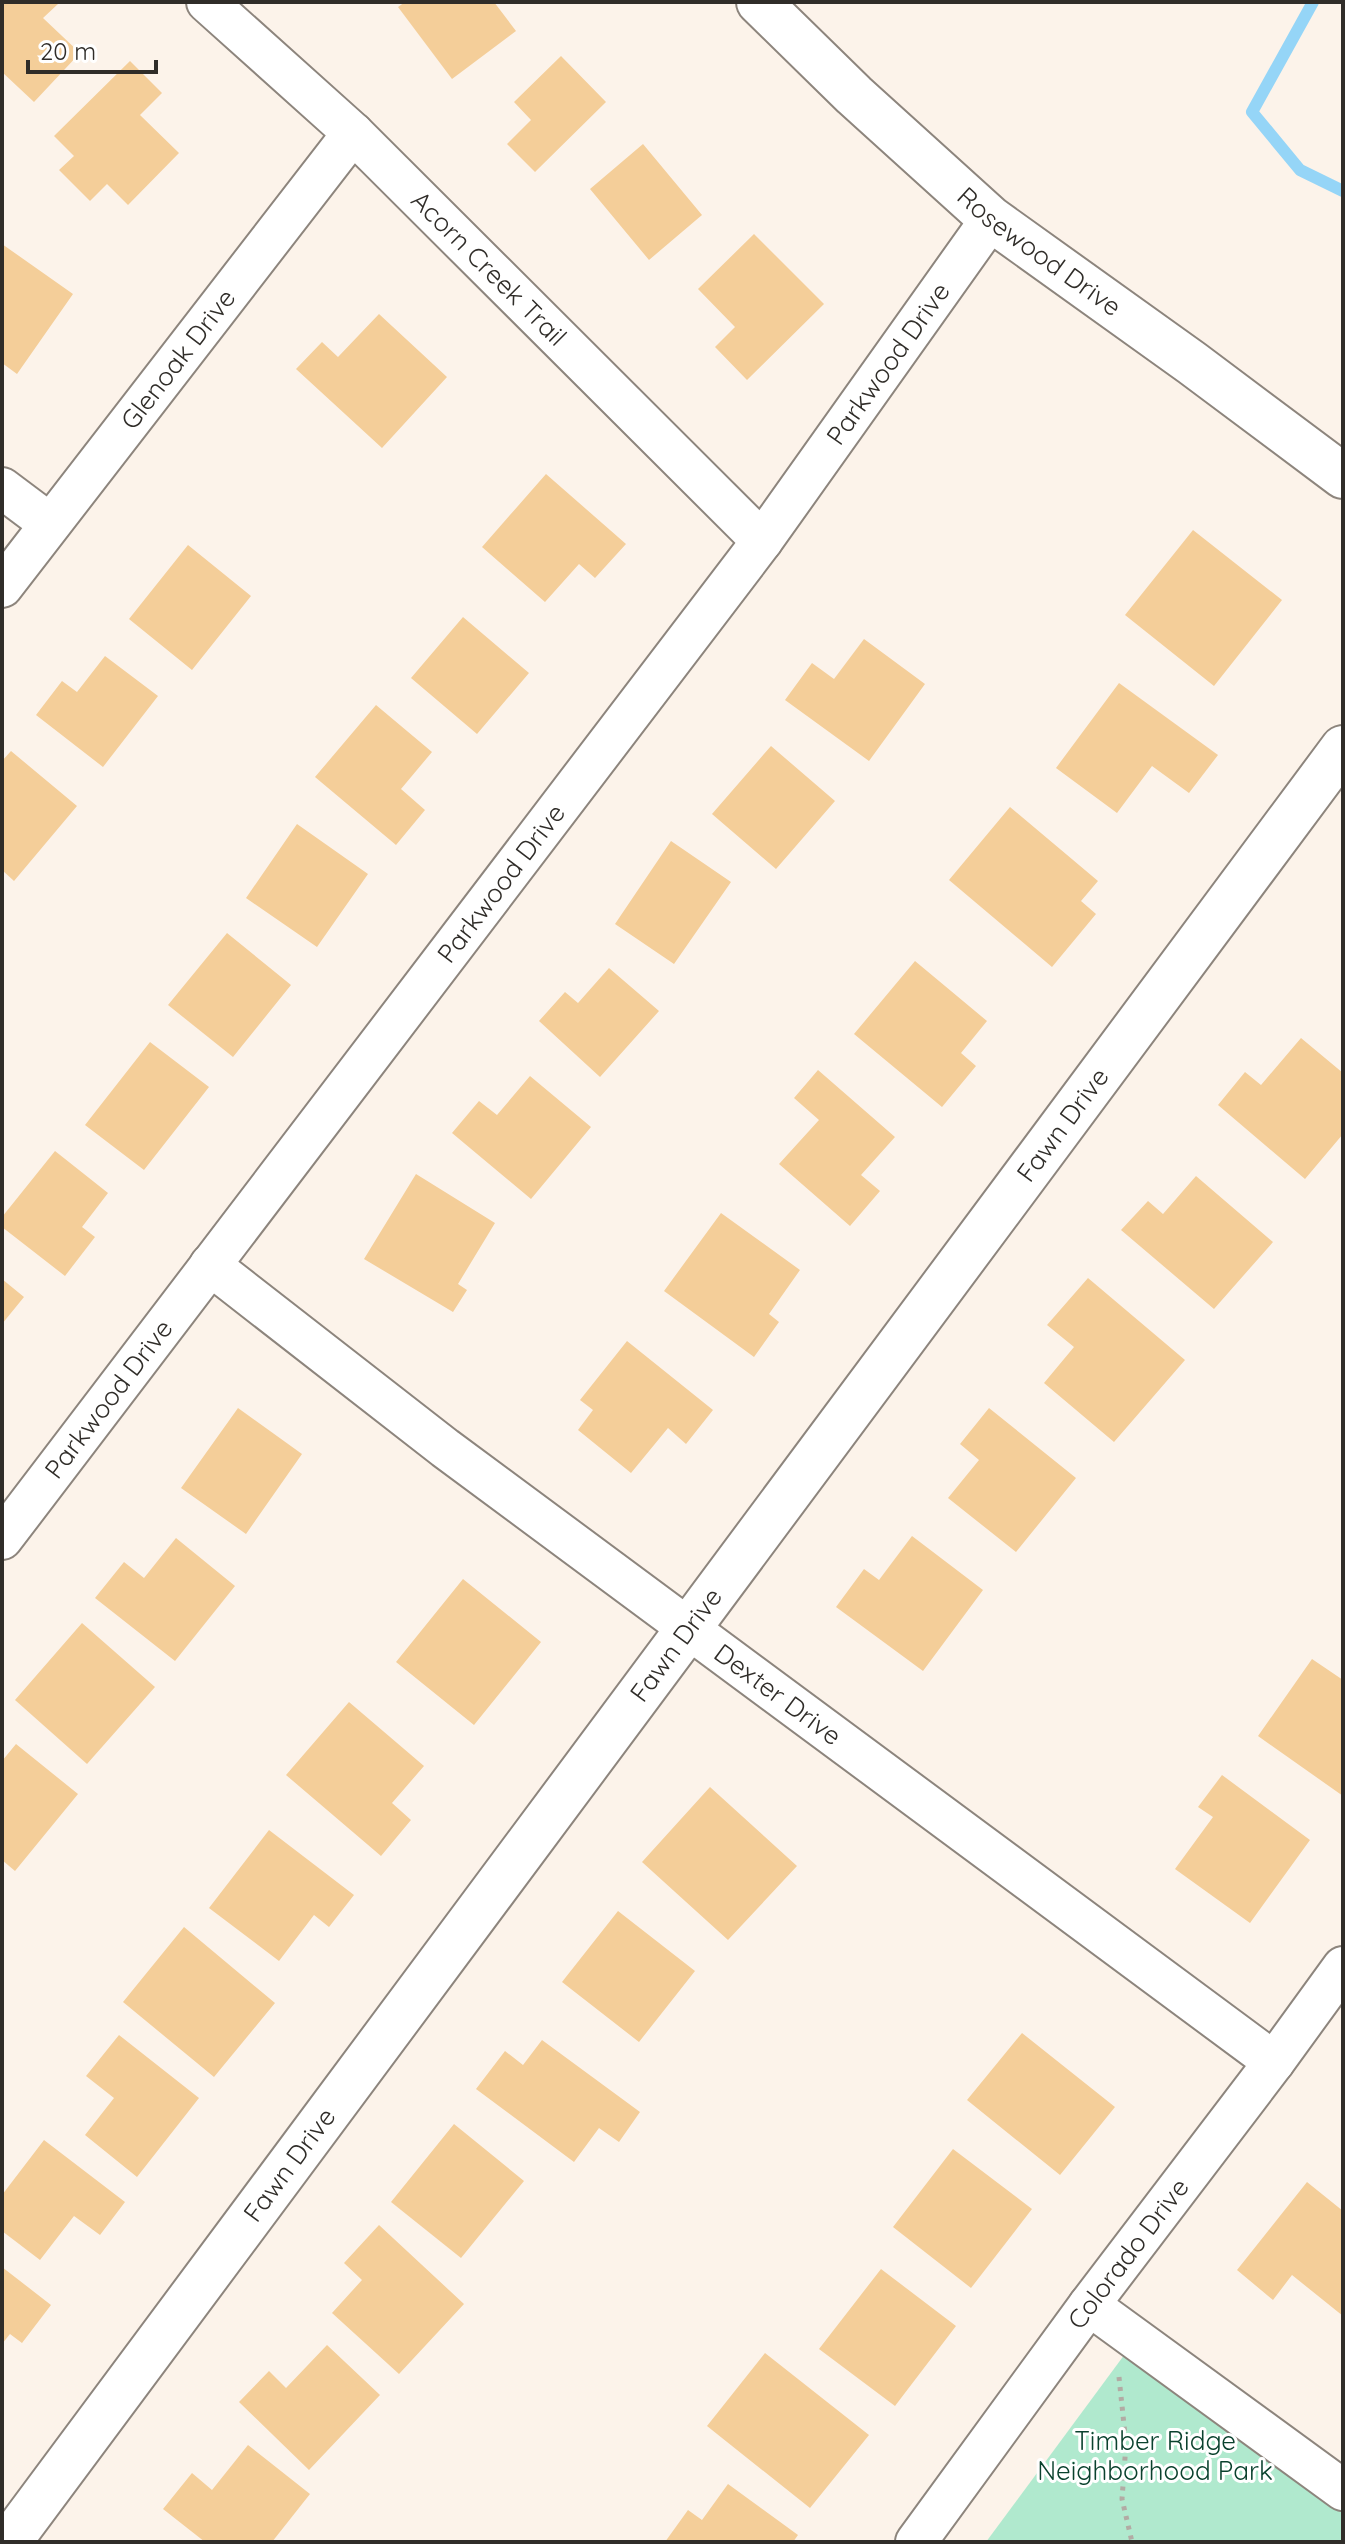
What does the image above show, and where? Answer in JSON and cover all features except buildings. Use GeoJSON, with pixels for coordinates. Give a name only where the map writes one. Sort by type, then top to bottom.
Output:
{"type":"FeatureCollection","features":[{"type":"Feature","properties":{"kind":"street","name":"Acorn Creek Trail"},"geometry":{"type":"LineString","coordinates":[[207,2],[353,133],[762,541]]}},
{"type":"Feature","properties":{"kind":"street","name":"Rosewood Drive"},"geometry":{"type":"LineString","coordinates":[[759,2],[854,95],[991,219],[1343,476]]}},
{"type":"Feature","properties":{"kind":"street","name":"Glenoak Drive"},"geometry":{"type":"LineString","coordinates":[[2,587],[353,133]]}},
{"type":"Feature","properties":{"kind":"street","name":"Parkwood Drive"},"geometry":{"type":"LineString","coordinates":[[2,1539],[762,541],[991,219]]}},
{"type":"Feature","properties":{"kind":"street"},"geometry":{"type":"LineString","coordinates":[[2,488],[50,524]]}},
{"type":"Feature","properties":{"kind":"street","name":"Fawn Drive"},"geometry":{"type":"LineString","coordinates":[[9,2542],[1343,748]]}},
{"type":"Feature","properties":{"kind":"street","name":"Dexter Drive"},"geometry":{"type":"LineString","coordinates":[[210,1265],[445,1448],[1274,2062]]}},
{"type":"Feature","properties":{"kind":"street","name":"Colorado Drive"},"geometry":{"type":"LineString","coordinates":[[916,2542],[1089,2305],[1343,1967]]}},
{"type":"Feature","properties":{"kind":"street"},"geometry":{"type":"LineString","coordinates":[[1089,2305],[1343,2490]]}},
{"type":"Feature","properties":{"kind":"path"},"geometry":{"type":"LineString","coordinates":[[1117,2364],[1126,2444],[1122,2499],[1132,2542]]}},
{"type":"Feature","properties":{"kind":"green space","name":"Timber Ridge Neighborhood Park"},"geometry":{"type":"Polygon","coordinates":[[[1136,2339],[1343,2490],[1343,2542],[986,2542],[1136,2339]]]}},
{"type":"Feature","properties":{"kind":"waterway"},"geometry":{"type":"LineString","coordinates":[[1313,2],[1252,112],[1300,170],[1343,191]]}}]}
